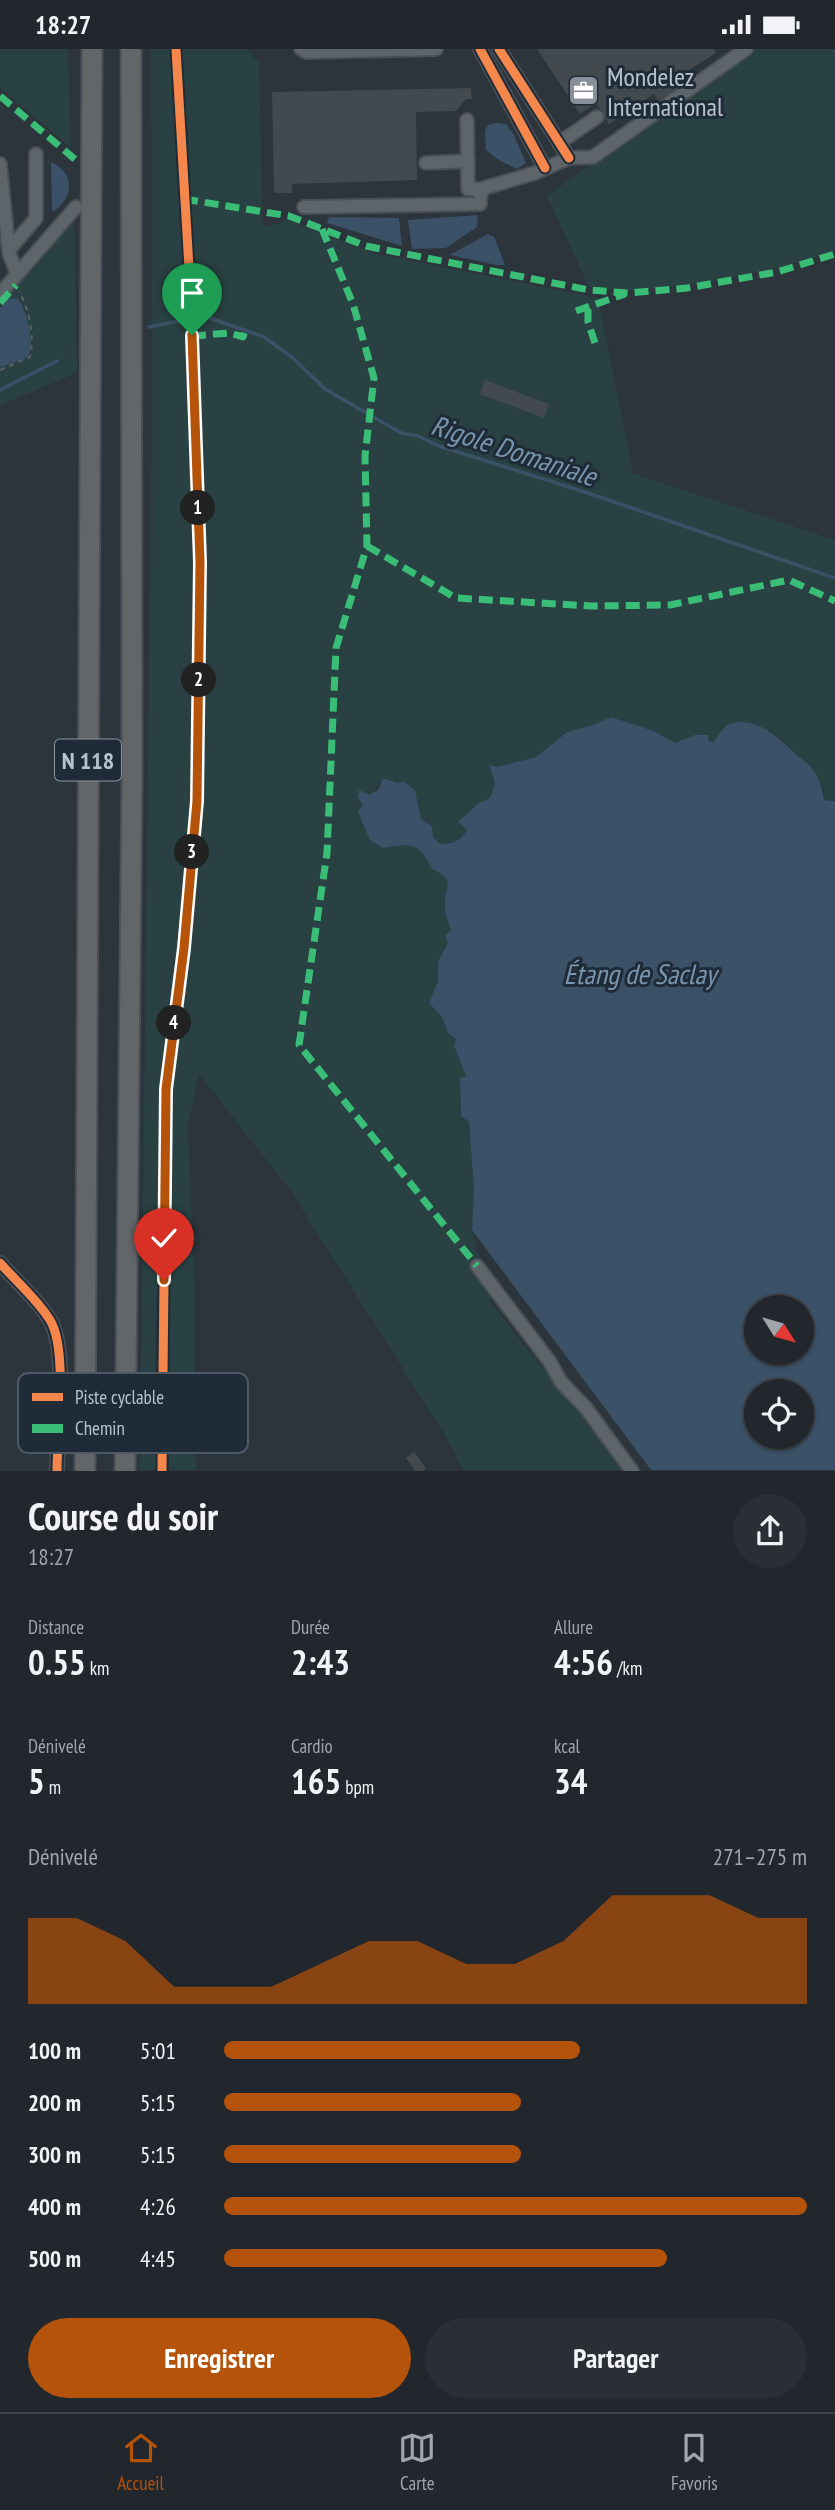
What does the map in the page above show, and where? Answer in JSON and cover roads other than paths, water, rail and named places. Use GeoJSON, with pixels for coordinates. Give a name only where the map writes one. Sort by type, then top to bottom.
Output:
{"type":"FeatureCollection","features":[{"type":"Feature","properties":{"kind":"highway","name":"N 118"},"geometry":{"type":"LineString","coordinates":[[86,1373],[90,618],[89,215],[92,49]]}},
{"type":"Feature","properties":{"kind":"highway","name":"N 118"},"geometry":{"type":"LineString","coordinates":[[126,1373],[132,773],[129,207],[131,49]]}},
{"type":"Feature","properties":{"kind":"highway","name":"N 118"},"geometry":{"type":"LineString","coordinates":[[85,1453],[85,1471]]}},
{"type":"Feature","properties":{"kind":"highway","name":"N 118"},"geometry":{"type":"LineString","coordinates":[[125,1453],[125,1471]]}},
{"type":"Feature","properties":{"kind":"street"},"geometry":{"type":"LineString","coordinates":[[301,49],[307,52],[436,49]]}},
{"type":"Feature","properties":{"kind":"street"},"geometry":{"type":"LineString","coordinates":[[480,49],[545,168]]}},
{"type":"Feature","properties":{"kind":"street"},"geometry":{"type":"LineString","coordinates":[[499,49],[569,158]]}},
{"type":"Feature","properties":{"kind":"street"},"geometry":{"type":"LineString","coordinates":[[467,120],[468,190],[481,189],[569,158],[593,157],[746,49]]}},
{"type":"Feature","properties":{"kind":"street"},"geometry":{"type":"LineString","coordinates":[[559,143],[597,117]]}},
{"type":"Feature","properties":{"kind":"street"},"geometry":{"type":"LineString","coordinates":[[9,250],[36,218],[36,154]]}},
{"type":"Feature","properties":{"kind":"street"},"geometry":{"type":"LineString","coordinates":[[426,163],[468,161]]}},
{"type":"Feature","properties":{"kind":"street"},"geometry":{"type":"LineString","coordinates":[[0,172],[9,250],[15,277]]}},
{"type":"Feature","properties":{"kind":"street"},"geometry":{"type":"LineString","coordinates":[[304,207],[480,204],[481,189]]}},
{"type":"Feature","properties":{"kind":"street"},"geometry":{"type":"LineString","coordinates":[[0,294],[76,207]]}},
{"type":"Feature","properties":{"kind":"street"},"geometry":{"type":"LineString","coordinates":[[0,1263],[51,1321],[56,1337],[59,1373]]}},
{"type":"Feature","properties":{"kind":"street"},"geometry":{"type":"LineString","coordinates":[[477,1266],[545,1356],[561,1382],[586,1408],[632,1471]]}},
{"type":"Feature","properties":{"kind":"street"},"geometry":{"type":"LineString","coordinates":[[57,1453],[57,1471]]}},
{"type":"Feature","properties":{"kind":"water"},"geometry":{"type":"Polygon","coordinates":[[[506,124],[514,135],[526,163],[517,169],[486,150],[485,131],[488,125],[506,124]]]}},
{"type":"Feature","properties":{"kind":"water"},"geometry":{"type":"Polygon","coordinates":[[[51,162],[64,172],[69,185],[66,199],[55,211],[52,210],[51,162]]]}},
{"type":"Feature","properties":{"kind":"water"},"geometry":{"type":"Polygon","coordinates":[[[478,215],[477,227],[446,248],[412,249],[408,220],[478,215]]]}},
{"type":"Feature","properties":{"kind":"water"},"geometry":{"type":"Polygon","coordinates":[[[329,217],[399,218],[402,246],[327,223],[329,217]]]}},
{"type":"Feature","properties":{"kind":"water"},"geometry":{"type":"Polygon","coordinates":[[[488,234],[494,237],[505,265],[450,255],[488,234]]]}},
{"type":"Feature","properties":{"kind":"water"},"geometry":{"type":"Polygon","coordinates":[[[17,298],[29,327],[30,352],[18,362],[0,367],[0,308],[7,300],[17,298]]]}},
{"type":"Feature","properties":{"kind":"water","name":"Étang de Saclay"},"geometry":{"type":"Polygon","coordinates":[[[611,717],[654,731],[675,743],[695,735],[709,735],[708,741],[714,742],[729,724],[751,723],[768,731],[808,765],[818,777],[824,800],[835,801],[835,1470],[651,1470],[472,1230],[474,1190],[469,1122],[461,1116],[460,1079],[466,1076],[454,1046],[456,1039],[448,1033],[442,1017],[429,1003],[438,981],[438,962],[448,943],[445,936],[451,930],[445,910],[447,881],[432,869],[423,854],[413,846],[383,848],[370,840],[358,812],[363,805],[358,797],[359,790],[369,795],[378,790],[383,778],[397,783],[403,781],[415,790],[421,819],[432,826],[433,837],[440,844],[453,842],[467,830],[458,822],[479,803],[490,798],[495,784],[489,765],[497,767],[536,757],[567,732],[611,717]]]}},
{"type":"Feature","properties":{"kind":"waterway","name":"Rigole Domaniale"},"geometry":{"type":"LineString","coordinates":[[204,316],[264,337],[293,358],[325,389],[401,433],[418,436],[439,446],[591,494],[835,578]]}},
{"type":"Feature","properties":{"kind":"waterway","name":"Rigole Domaniale"},"geometry":{"type":"LineString","coordinates":[[149,327],[183,320]]}},
{"type":"Feature","properties":{"kind":"waterway","name":"Rigole Domaniale"},"geometry":{"type":"LineString","coordinates":[[0,390],[57,361]]}},
{"type":"Feature","properties":{"kind":"place","name":"Mondelez International"},"geometry":{"type":"Point","coordinates":[584,91]}}]}
